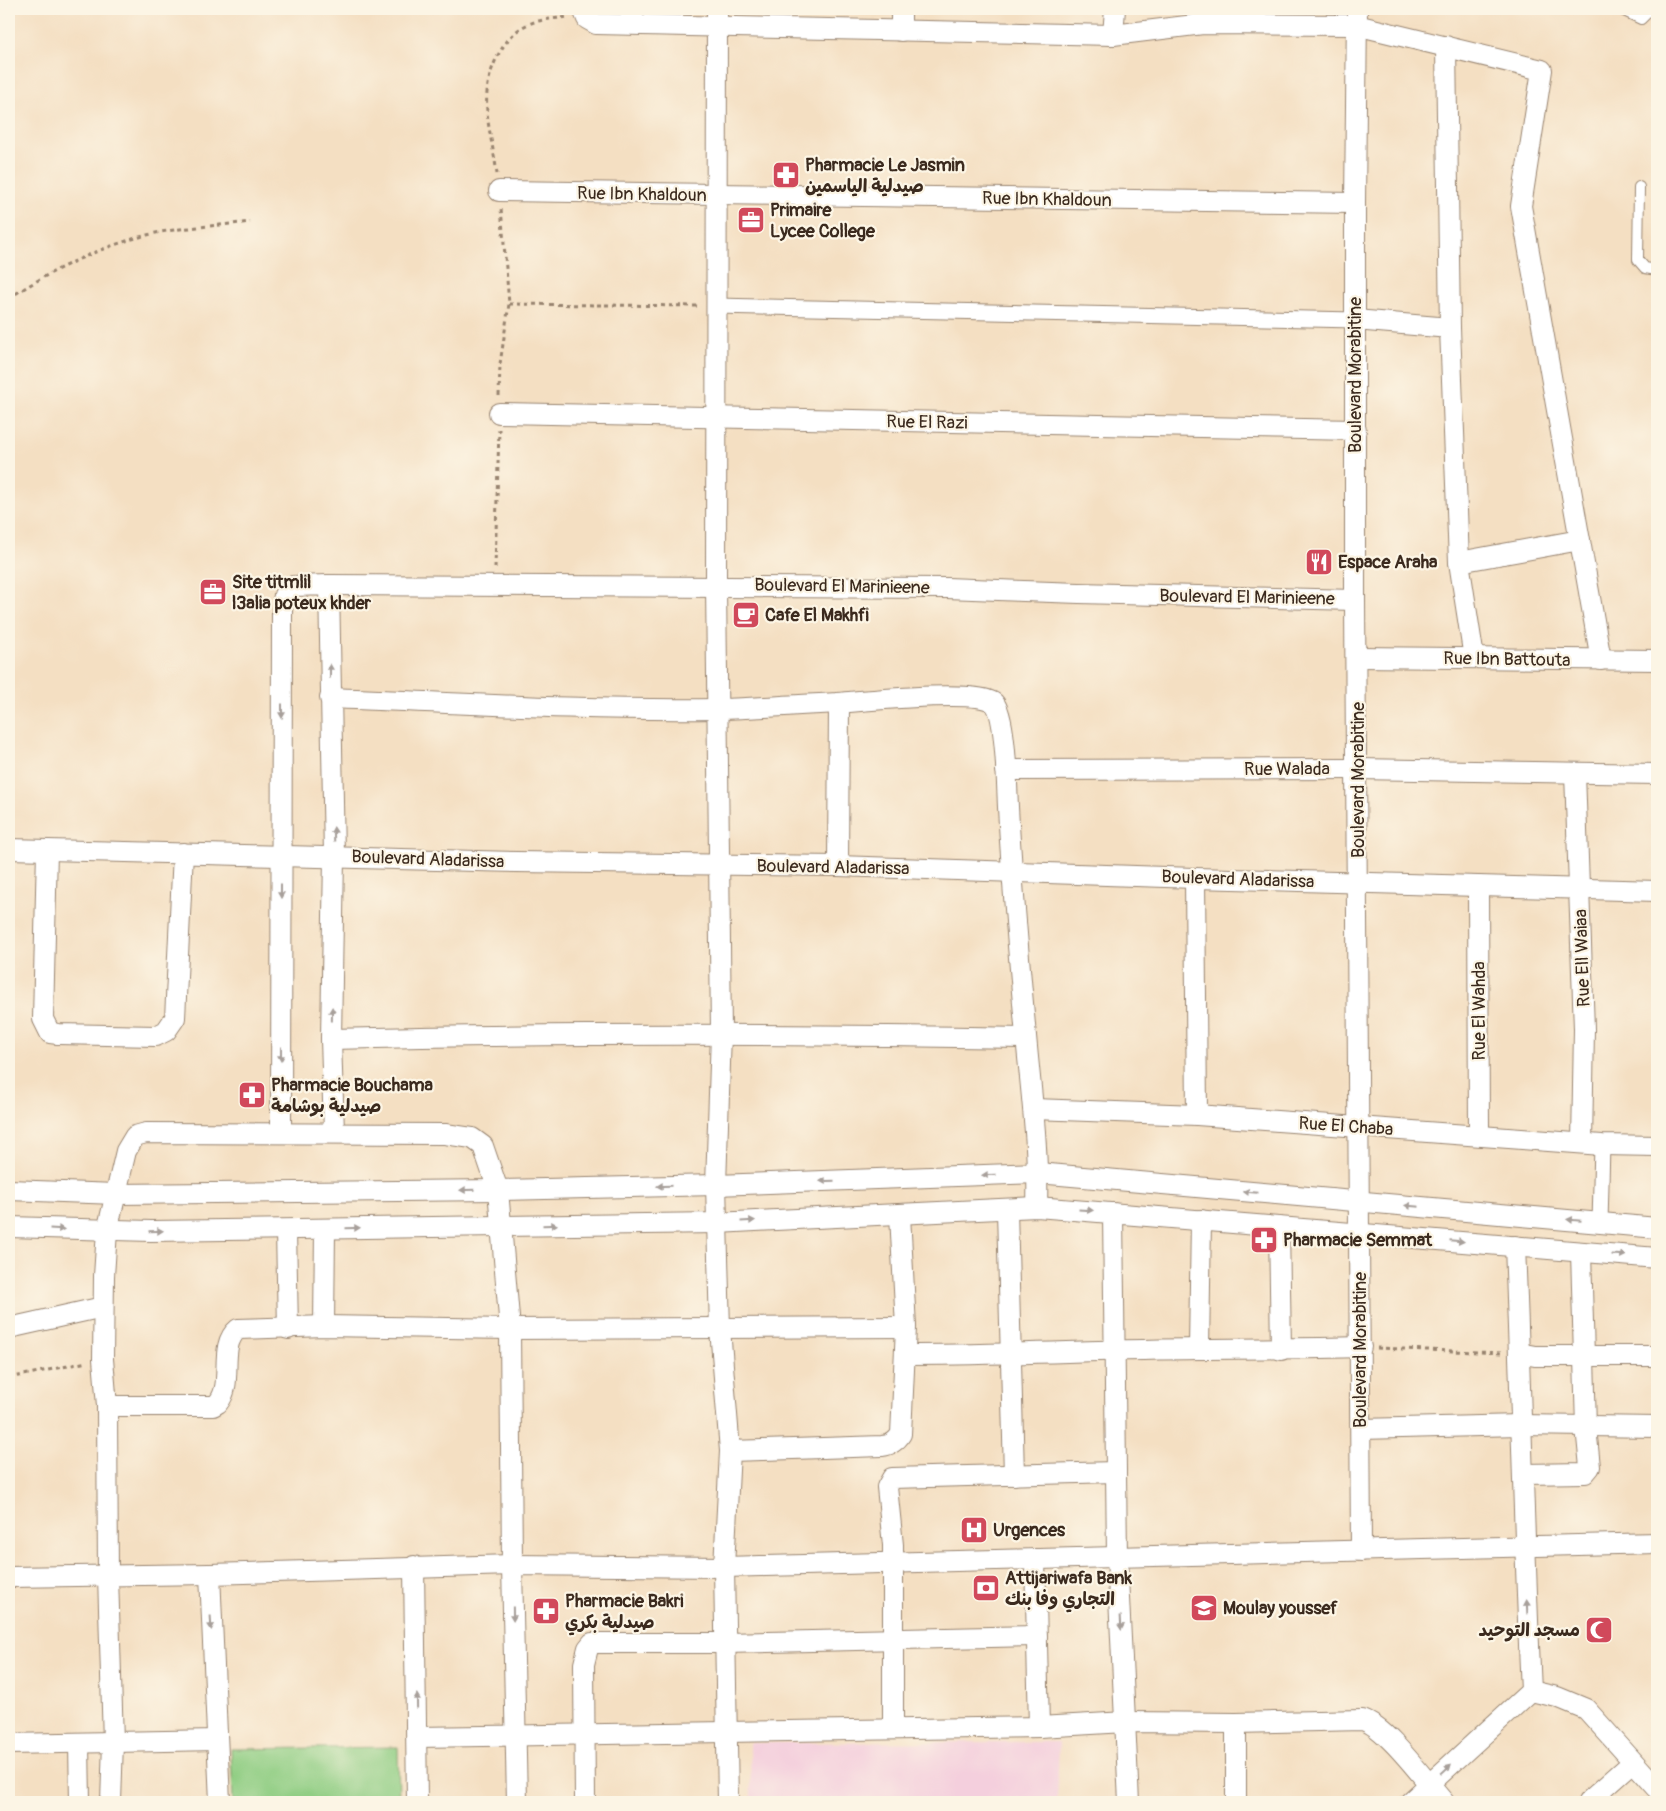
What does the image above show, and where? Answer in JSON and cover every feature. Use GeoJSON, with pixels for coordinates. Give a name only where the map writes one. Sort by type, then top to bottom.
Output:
{"type":"FeatureCollection","features":[{"type":"Feature","properties":{"kind":"street"},"geometry":{"type":"LineString","coordinates":[[901,31],[902,9]]}},
{"type":"Feature","properties":{"kind":"street"},"geometry":{"type":"LineString","coordinates":[[1113,35],[1115,9]]}},
{"type":"Feature","properties":{"kind":"street"},"geometry":{"type":"LineString","coordinates":[[583,12],[587,19],[596,24],[717,18],[901,31],[1113,35],[1204,17],[1357,17],[1446,46],[1542,70],[1521,206],[1601,660]]}},
{"type":"Feature","properties":{"kind":"street","name":"Boulevard Morabitine"},"geometry":{"type":"LineString","coordinates":[[1357,17],[1355,600],[1358,769],[1361,1551]]}},
{"type":"Feature","properties":{"kind":"street"},"geometry":{"type":"LineString","coordinates":[[717,18],[716,585],[719,708],[717,865],[721,1033],[716,1185],[720,1329],[730,1451],[724,1567],[728,1802]]}},
{"type":"Feature","properties":{"kind":"street"},"geometry":{"type":"LineString","coordinates":[[1446,46],[1450,328],[1459,562],[1474,658]]}},
{"type":"Feature","properties":{"kind":"street","name":"Rue Ibn Khaldoun"},"geometry":{"type":"LineString","coordinates":[[500,191],[1355,203]]}},
{"type":"Feature","properties":{"kind":"street"},"geometry":{"type":"LineString","coordinates":[[717,306],[1355,320],[1450,328]]}},
{"type":"Feature","properties":{"kind":"street","name":"Rue El Razi"},"geometry":{"type":"LineString","coordinates":[[499,413],[1356,430]]}},
{"type":"Feature","properties":{"kind":"street"},"geometry":{"type":"LineString","coordinates":[[1459,562],[1580,540]]}},
{"type":"Feature","properties":{"kind":"street"},"geometry":{"type":"LineString","coordinates":[[329,585],[334,856],[331,1039],[334,1132]]}},
{"type":"Feature","properties":{"kind":"street","name":"Boulevard El Marinieene"},"geometry":{"type":"LineString","coordinates":[[282,855],[283,600],[286,592],[293,586],[716,585],[947,588],[1355,600]]}},
{"type":"Feature","properties":{"kind":"street","name":"Rue Ibn Battouta"},"geometry":{"type":"LineString","coordinates":[[1357,657],[1657,660]]}},
{"type":"Feature","properties":{"kind":"street"},"geometry":{"type":"LineString","coordinates":[[330,698],[505,705],[719,708],[908,698],[977,697],[988,699],[997,706],[1001,716],[1026,1038],[1034,1109],[1038,1173],[1037,1207]]}},
{"type":"Feature","properties":{"kind":"street"},"geometry":{"type":"LineString","coordinates":[[838,866],[839,703]]}},
{"type":"Feature","properties":{"kind":"street","name":"Rue Walada"},"geometry":{"type":"LineString","coordinates":[[1006,770],[1358,769],[1657,774]]}},
{"type":"Feature","properties":{"kind":"street","name":"Rue Ell Waiaa"},"geometry":{"type":"LineString","coordinates":[[1575,773],[1584,1029],[1582,1144]]}},
{"type":"Feature","properties":{"kind":"street","name":"Boulevard Aladarissa"},"geometry":{"type":"LineString","coordinates":[[9,849],[838,866],[1358,883],[1657,890]]}},
{"type":"Feature","properties":{"kind":"street"},"geometry":{"type":"LineString","coordinates":[[47,850],[43,1020],[50,1033],[156,1036],[171,1026],[175,1018],[183,853]]}},
{"type":"Feature","properties":{"kind":"street"},"geometry":{"type":"LineString","coordinates":[[281,1132],[282,855]]}},
{"type":"Feature","properties":{"kind":"street"},"geometry":{"type":"LineString","coordinates":[[1195,878],[1197,1115]]}},
{"type":"Feature","properties":{"kind":"street","name":"Rue El Wahda"},"geometry":{"type":"LineString","coordinates":[[1478,886],[1479,1135]]}},
{"type":"Feature","properties":{"kind":"street"},"geometry":{"type":"LineString","coordinates":[[331,1039],[721,1033],[1026,1038]]}},
{"type":"Feature","properties":{"kind":"street","name":"Rue El Chaba"},"geometry":{"type":"LineString","coordinates":[[1034,1109],[1197,1115],[1582,1144],[1657,1146]]}},
{"type":"Feature","properties":{"kind":"street"},"geometry":{"type":"LineString","coordinates":[[111,1802],[114,1742],[108,1576],[107,1406],[103,1359],[103,1307],[107,1231],[126,1151],[130,1142],[138,1134],[334,1132],[444,1134],[472,1138],[483,1146],[488,1156],[498,1190],[510,1329],[516,1802]]}},
{"type":"Feature","properties":{"kind":"street"},"geometry":{"type":"LineString","coordinates":[[1600,1223],[1602,1145]]}},
{"type":"Feature","properties":{"kind":"street"},"geometry":{"type":"LineString","coordinates":[[9,1190],[116,1194],[498,1190],[716,1185],[1038,1173],[1657,1228]]}},
{"type":"Feature","properties":{"kind":"street"},"geometry":{"type":"LineString","coordinates":[[9,1227],[107,1231],[286,1230],[717,1223],[1037,1207],[1657,1258]]}},
{"type":"Feature","properties":{"kind":"street"},"geometry":{"type":"LineString","coordinates":[[1007,1210],[1014,1475]]}},
{"type":"Feature","properties":{"kind":"street"},"geometry":{"type":"LineString","coordinates":[[1113,1212],[1118,1557],[1129,1802]]}},
{"type":"Feature","properties":{"kind":"street"},"geometry":{"type":"LineString","coordinates":[[730,1451],[882,1446],[894,1443],[901,1434],[906,1326],[900,1215]]}},
{"type":"Feature","properties":{"kind":"street"},"geometry":{"type":"LineString","coordinates":[[1200,1348],[1201,1220]]}},
{"type":"Feature","properties":{"kind":"street"},"geometry":{"type":"LineString","coordinates":[[1280,1227],[1281,1350]]}},
{"type":"Feature","properties":{"kind":"street"},"geometry":{"type":"LineString","coordinates":[[324,1326],[325,1229]]}},
{"type":"Feature","properties":{"kind":"street"},"geometry":{"type":"LineString","coordinates":[[286,1230],[288,1328]]}},
{"type":"Feature","properties":{"kind":"street"},"geometry":{"type":"LineString","coordinates":[[1410,1802],[1531,1690],[1524,1547],[1524,1474],[1520,1425],[1515,1246]]}},
{"type":"Feature","properties":{"kind":"street"},"geometry":{"type":"LineString","coordinates":[[1524,1474],[1588,1471],[1590,1458],[1586,1427],[1586,1356],[1581,1252]]}},
{"type":"Feature","properties":{"kind":"street"},"geometry":{"type":"LineString","coordinates":[[9,1328],[103,1307]]}},
{"type":"Feature","properties":{"kind":"street"},"geometry":{"type":"LineString","coordinates":[[107,1406],[213,1406],[221,1400],[230,1338],[238,1329],[324,1326],[510,1329],[720,1329],[906,1326]]}},
{"type":"Feature","properties":{"kind":"street"},"geometry":{"type":"LineString","coordinates":[[906,1355],[1010,1355],[1200,1348],[1281,1350],[1361,1347]]}},
{"type":"Feature","properties":{"kind":"street"},"geometry":{"type":"LineString","coordinates":[[1519,1353],[1535,1356],[1657,1356]]}},
{"type":"Feature","properties":{"kind":"street"},"geometry":{"type":"LineString","coordinates":[[1361,1429],[1520,1425],[1586,1427],[1657,1426]]}},
{"type":"Feature","properties":{"kind":"street"},"geometry":{"type":"LineString","coordinates":[[893,1729],[893,1563],[887,1487],[892,1478],[896,1476],[1116,1472]]}},
{"type":"Feature","properties":{"kind":"street"},"geometry":{"type":"LineString","coordinates":[[9,1576],[210,1574],[414,1566],[724,1567],[1657,1544]]}},
{"type":"Feature","properties":{"kind":"street"},"geometry":{"type":"LineString","coordinates":[[1035,1559],[1039,1727]]}},
{"type":"Feature","properties":{"kind":"street"},"geometry":{"type":"LineString","coordinates":[[414,1566],[417,1802]]}},
{"type":"Feature","properties":{"kind":"street"},"geometry":{"type":"LineString","coordinates":[[210,1574],[220,1802]]}},
{"type":"Feature","properties":{"kind":"street"},"geometry":{"type":"LineString","coordinates":[[585,1802],[584,1664],[588,1648],[592,1643],[725,1643],[1037,1636]]}},
{"type":"Feature","properties":{"kind":"street"},"geometry":{"type":"LineString","coordinates":[[1531,1690],[1557,1697],[1586,1709],[1657,1788]]}},
{"type":"Feature","properties":{"kind":"street"},"geometry":{"type":"LineString","coordinates":[[417,1737],[1039,1727],[1126,1722],[1236,1723],[1362,1720],[1369,1722],[1384,1734],[1444,1802]]}},
{"type":"Feature","properties":{"kind":"street"},"geometry":{"type":"LineString","coordinates":[[1236,1723],[1236,1802]]}},
{"type":"Feature","properties":{"kind":"street"},"geometry":{"type":"LineString","coordinates":[[9,1744],[217,1740]]}},
{"type":"Feature","properties":{"kind":"street"},"geometry":{"type":"LineString","coordinates":[[79,1743],[80,1802]]}},
{"type":"Feature","properties":{"kind":"street"},"geometry":{"type":"LineString","coordinates":[[1588,1802],[1633,1762]]}},
{"type":"Feature","properties":{"kind":"lane"},"geometry":{"type":"LineString","coordinates":[[1620,9],[1641,18],[1651,9]]}},
{"type":"Feature","properties":{"kind":"lane"},"geometry":{"type":"LineString","coordinates":[[1639,187],[1638,260],[1645,268],[1657,270]]}},
{"type":"Feature","properties":{"kind":"path"},"geometry":{"type":"LineString","coordinates":[[494,586],[498,500],[500,364],[509,304],[500,191],[487,125],[485,103],[487,85],[499,55],[510,36],[528,24],[583,12]]}},
{"type":"Feature","properties":{"kind":"path"},"geometry":{"type":"LineString","coordinates":[[9,298],[41,277],[89,254],[149,235],[250,222]]}},
{"type":"Feature","properties":{"kind":"path"},"geometry":{"type":"LineString","coordinates":[[509,304],[717,306]]}},
{"type":"Feature","properties":{"kind":"path"},"geometry":{"type":"LineString","coordinates":[[1361,1347],[1519,1353]]}},
{"type":"Feature","properties":{"kind":"path"},"geometry":{"type":"LineString","coordinates":[[9,1378],[103,1359]]}},
{"type":"Feature","properties":{"kind":"shaded area"},"geometry":{"type":"Polygon","coordinates":[[[1059,1742],[1057,1802],[751,1802],[750,1743],[1059,1742]]]}},
{"type":"Feature","properties":{"kind":"green space"},"geometry":{"type":"Polygon","coordinates":[[[398,1747],[399,1802],[233,1802],[231,1749],[398,1747]]]}},
{"type":"Feature","properties":{"kind":"place","name":"Pharmacie Le Jasmin صيدلية الياسمين"},"geometry":{"type":"Point","coordinates":[786,175]}},
{"type":"Feature","properties":{"kind":"place","name":"Primaire Lycee College"},"geometry":{"type":"Point","coordinates":[751,220]}},
{"type":"Feature","properties":{"kind":"place","name":"Espace Araha"},"geometry":{"type":"Point","coordinates":[1319,562]}},
{"type":"Feature","properties":{"kind":"place","name":"Site titmlil l3alia poteux khder"},"geometry":{"type":"Point","coordinates":[213,592]}},
{"type":"Feature","properties":{"kind":"place","name":"Cafe El Makhfi"},"geometry":{"type":"Point","coordinates":[746,615]}},
{"type":"Feature","properties":{"kind":"place","name":"Pharmacie Bouchama صيدلية بوشامة"},"geometry":{"type":"Point","coordinates":[252,1095]}},
{"type":"Feature","properties":{"kind":"place","name":"Pharmacie Semmat"},"geometry":{"type":"Point","coordinates":[1264,1240]}},
{"type":"Feature","properties":{"kind":"place","name":"Urgences"},"geometry":{"type":"Point","coordinates":[974,1530]}},
{"type":"Feature","properties":{"kind":"place","name":"Attijariwafa Bank التجاري وفا بنك"},"geometry":{"type":"Point","coordinates":[986,1588]}},
{"type":"Feature","properties":{"kind":"place","name":"Moulay youssef"},"geometry":{"type":"Point","coordinates":[1204,1608]}},
{"type":"Feature","properties":{"kind":"place","name":"Pharmacie Bakri صيدلية بكري"},"geometry":{"type":"Point","coordinates":[546,1611]}},
{"type":"Feature","properties":{"kind":"place","name":"مسجد التوحيد"},"geometry":{"type":"Point","coordinates":[1599,1630]}}]}
